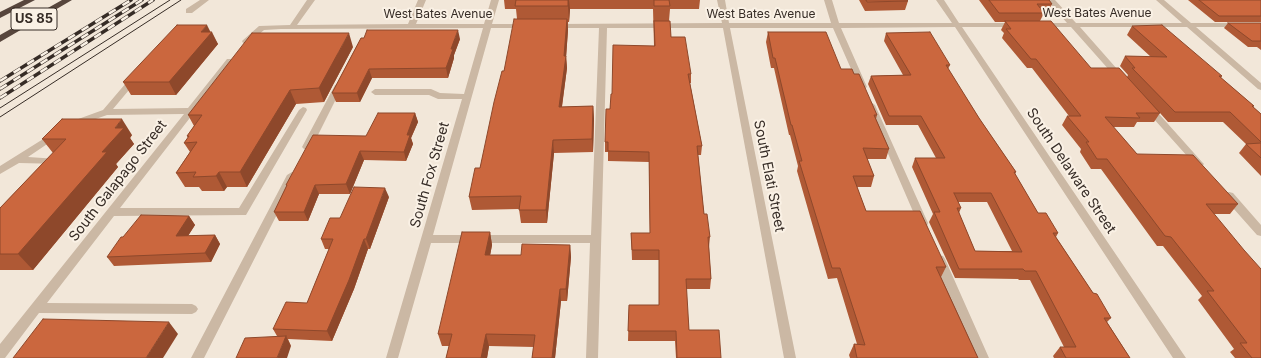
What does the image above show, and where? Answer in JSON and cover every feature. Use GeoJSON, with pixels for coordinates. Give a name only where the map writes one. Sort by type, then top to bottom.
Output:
{"type":"FeatureCollection","features":[{"type":"Feature","properties":{"kind":"highway","name":"US 85"},"geometry":{"type":"LineString","coordinates":[[0,15],[31,0]]}},
{"type":"Feature","properties":{"kind":"highway","name":"US 85"},"geometry":{"type":"LineString","coordinates":[[0,39],[68,0]]}},
{"type":"Feature","properties":{"kind":"street"},"geometry":{"type":"LineString","coordinates":[[190,11],[205,0]]}},
{"type":"Feature","properties":{"kind":"street"},"geometry":{"type":"LineString","coordinates":[[292,27],[311,0]]}},
{"type":"Feature","properties":{"kind":"street"},"geometry":{"type":"LineString","coordinates":[[411,26],[422,0]]}},
{"type":"Feature","properties":{"kind":"street","name":"South Fox Street"},"geometry":{"type":"LineString","coordinates":[[392,358],[495,0]]}},
{"type":"Feature","properties":{"kind":"street","name":"South Elati Street"},"geometry":{"type":"LineString","coordinates":[[721,0],[790,358]]}},
{"type":"Feature","properties":{"kind":"street"},"geometry":{"type":"LineString","coordinates":[[828,0],[836,26],[928,235]]}},
{"type":"Feature","properties":{"kind":"street","name":"South Delaware Street"},"geometry":{"type":"LineString","coordinates":[[940,0],[1180,358]]}},
{"type":"Feature","properties":{"kind":"street"},"geometry":{"type":"LineString","coordinates":[[1051,0],[1127,84]]}},
{"type":"Feature","properties":{"kind":"street"},"geometry":{"type":"LineString","coordinates":[[1160,0],[1261,87]]}},
{"type":"Feature","properties":{"kind":"street","name":"West Bates Avenue"},"geometry":{"type":"LineString","coordinates":[[549,26],[1261,25]]}},
{"type":"Feature","properties":{"kind":"street"},"geometry":{"type":"LineString","coordinates":[[362,40],[369,26]]}},
{"type":"Feature","properties":{"kind":"street","name":"West Bates Avenue"},"geometry":{"type":"LineString","coordinates":[[262,28],[369,26],[534,26]]}},
{"type":"Feature","properties":{"kind":"street"},"geometry":{"type":"LineString","coordinates":[[592,358],[603,26]]}},
{"type":"Feature","properties":{"kind":"street","name":"South Galapago Street"},"geometry":{"type":"LineString","coordinates":[[0,354],[248,37],[262,28]]}},
{"type":"Feature","properties":{"kind":"street"},"geometry":{"type":"LineString","coordinates":[[106,112],[139,74]]}},
{"type":"Feature","properties":{"kind":"street"},"geometry":{"type":"LineString","coordinates":[[304,153],[344,76]]}},
{"type":"Feature","properties":{"kind":"street"},"geometry":{"type":"LineString","coordinates":[[375,92],[431,92],[438,96],[467,97]]}},
{"type":"Feature","properties":{"kind":"street"},"geometry":{"type":"LineString","coordinates":[[1143,102],[1208,173]]}},
{"type":"Feature","properties":{"kind":"street"},"geometry":{"type":"LineString","coordinates":[[112,212],[242,212],[303,110]]}},
{"type":"Feature","properties":{"kind":"street"},"geometry":{"type":"LineString","coordinates":[[0,171],[70,125],[106,112],[191,111]]}},
{"type":"Feature","properties":{"kind":"street"},"geometry":{"type":"LineString","coordinates":[[17,160],[58,162],[49,172]]}},
{"type":"Feature","properties":{"kind":"street"},"geometry":{"type":"LineString","coordinates":[[197,358],[296,167]]}},
{"type":"Feature","properties":{"kind":"street"},"geometry":{"type":"LineString","coordinates":[[1224,190],[1261,232]]}},
{"type":"Feature","properties":{"kind":"street"},"geometry":{"type":"LineString","coordinates":[[426,239],[596,240]]}},
{"type":"Feature","properties":{"kind":"street"},"geometry":{"type":"LineString","coordinates":[[935,250],[982,358]]}},
{"type":"Feature","properties":{"kind":"street"},"geometry":{"type":"LineString","coordinates":[[36,308],[192,309]]}},
{"type":"Feature","properties":{"kind":"building"},"geometry":{"type":"Polygon","coordinates":[[[516,0],[568,0],[568,6],[515,6],[516,0]]]}},
{"type":"Feature","properties":{"kind":"building"},"geometry":{"type":"Polygon","coordinates":[[[654,0],[669,0],[670,6],[654,6],[654,0]]]}},
{"type":"Feature","properties":{"kind":"building"},"geometry":{"type":"Polygon","coordinates":[[[866,0],[907,0],[908,1],[867,2],[866,0]]]}},
{"type":"Feature","properties":{"kind":"building"},"geometry":{"type":"Polygon","coordinates":[[[989,0],[1049,0],[1052,4],[1037,4],[1044,13],[999,13],[989,0]]]}},
{"type":"Feature","properties":{"kind":"building"},"geometry":{"type":"Polygon","coordinates":[[[1199,0],[1261,0],[1261,16],[1219,16],[1199,0]]]}},
{"type":"Feature","properties":{"kind":"building"},"geometry":{"type":"Polygon","coordinates":[[[514,19],[567,19],[564,56],[566,56],[559,107],[593,106],[592,139],[553,140],[546,210],[519,210],[521,196],[469,197],[475,168],[480,168],[494,102],[502,71],[504,71],[514,19]]]}},
{"type":"Feature","properties":{"kind":"building"},"geometry":{"type":"Polygon","coordinates":[[[654,21],[670,21],[671,37],[685,37],[691,74],[688,74],[702,146],[697,146],[704,214],[707,214],[710,237],[708,237],[711,279],[686,279],[689,330],[719,330],[721,358],[677,358],[676,331],[628,331],[629,305],[659,305],[659,250],[632,250],[631,233],[650,233],[649,152],[608,151],[608,142],[605,142],[606,109],[610,109],[612,94],[613,45],[655,46],[654,21]]]}},
{"type":"Feature","properties":{"kind":"building"},"geometry":{"type":"Polygon","coordinates":[[[1005,21],[1051,21],[1091,68],[1119,68],[1160,113],[1136,113],[1140,118],[1105,117],[1137,154],[1193,155],[1238,204],[1206,204],[1261,269],[1261,358],[1252,358],[1240,343],[1247,343],[1207,291],[1214,291],[1171,237],[1165,236],[1107,159],[1097,159],[1086,142],[1089,142],[1067,116],[1081,116],[1036,59],[1031,59],[1006,29],[1011,29],[1005,21]]]}},
{"type":"Feature","properties":{"kind":"building"},"geometry":{"type":"Polygon","coordinates":[[[1228,23],[1261,23],[1261,41],[1252,41],[1228,23]]]}},
{"type":"Feature","properties":{"kind":"building"},"geometry":{"type":"Polygon","coordinates":[[[177,25],[207,25],[201,32],[212,32],[169,82],[123,82],[177,25]]]}},
{"type":"Feature","properties":{"kind":"building"},"geometry":{"type":"Polygon","coordinates":[[[1162,25],[1222,76],[1219,76],[1254,106],[1252,106],[1261,114],[1261,142],[1230,112],[1175,112],[1132,68],[1135,68],[1125,56],[1167,57],[1132,26],[1162,25]]]}},
{"type":"Feature","properties":{"kind":"building"},"geometry":{"type":"Polygon","coordinates":[[[367,30],[458,30],[446,68],[369,69],[357,93],[332,93],[361,38],[364,38],[367,30]]]}},
{"type":"Feature","properties":{"kind":"building"},"geometry":{"type":"Polygon","coordinates":[[[768,32],[826,32],[841,69],[852,69],[854,74],[859,74],[877,115],[874,115],[889,149],[863,148],[874,176],[853,176],[866,211],[920,211],[946,267],[936,267],[978,358],[857,358],[854,344],[865,345],[840,268],[832,268],[799,161],[802,161],[791,125],[775,58],[773,58],[768,32]]]}},
{"type":"Feature","properties":{"kind":"building"},"geometry":{"type":"Polygon","coordinates":[[[930,32],[950,65],[946,65],[979,118],[1016,172],[1014,172],[1038,213],[1046,213],[1058,233],[1053,233],[1093,293],[1097,294],[1111,318],[1104,318],[1130,358],[1066,358],[1060,347],[1076,347],[1036,271],[1025,271],[1023,269],[959,269],[934,212],[940,212],[915,158],[945,158],[921,116],[889,116],[871,76],[911,75],[886,33],[930,32]],[[954,193],[961,208],[957,208],[975,251],[1022,252],[991,193],[954,193]]]}},
{"type":"Feature","properties":{"kind":"building"},"geometry":{"type":"Polygon","coordinates":[[[252,33],[349,33],[319,88],[290,90],[240,172],[219,172],[216,176],[193,177],[196,172],[176,173],[197,142],[184,143],[189,136],[187,136],[202,115],[188,115],[252,33]]]}},
{"type":"Feature","properties":{"kind":"building"},"geometry":{"type":"Polygon","coordinates":[[[378,113],[415,113],[407,135],[410,135],[404,152],[360,151],[346,184],[315,185],[304,212],[274,212],[286,185],[313,135],[366,136],[378,113]]]}},
{"type":"Feature","properties":{"kind":"building"},"geometry":{"type":"Polygon","coordinates":[[[62,119],[122,119],[115,128],[124,128],[102,152],[107,152],[18,254],[0,254],[0,208],[66,139],[42,139],[62,119]]]}},
{"type":"Feature","properties":{"kind":"building"},"geometry":{"type":"Polygon","coordinates":[[[1261,143],[1261,158],[1246,144],[1261,143]]]}},
{"type":"Feature","properties":{"kind":"building"},"geometry":{"type":"Polygon","coordinates":[[[354,187],[385,188],[366,239],[364,239],[349,280],[327,331],[273,329],[286,302],[307,303],[333,239],[321,239],[330,218],[340,218],[354,187]]]}},
{"type":"Feature","properties":{"kind":"building"},"geometry":{"type":"Polygon","coordinates":[[[141,215],[189,216],[176,236],[215,235],[205,253],[107,257],[121,237],[123,237],[141,215]]]}},
{"type":"Feature","properties":{"kind":"building"},"geometry":{"type":"Polygon","coordinates":[[[462,232],[490,232],[485,255],[521,255],[522,244],[570,245],[566,289],[560,289],[552,358],[532,358],[535,335],[486,334],[481,358],[446,358],[452,334],[438,334],[462,232]]]}},
{"type":"Feature","properties":{"kind":"building"},"geometry":{"type":"Polygon","coordinates":[[[43,319],[169,322],[146,358],[13,358],[43,319]]]}},
{"type":"Feature","properties":{"kind":"building"},"geometry":{"type":"Polygon","coordinates":[[[286,336],[277,358],[236,358],[245,338],[286,336]]]}},
{"type":"Feature","properties":{"kind":"tram line"},"geometry":{"type":"LineString","coordinates":[[0,108],[170,0]]}},
{"type":"Feature","properties":{"kind":"tram line"},"geometry":{"type":"LineString","coordinates":[[0,117],[181,0]]}},
{"type":"Feature","properties":{"kind":"railway"},"geometry":{"type":"LineString","coordinates":[[0,81],[131,0]]}},
{"type":"Feature","properties":{"kind":"railway"},"geometry":{"type":"LineString","coordinates":[[0,89],[142,0]]}},
{"type":"Feature","properties":{"kind":"railway"},"geometry":{"type":"LineString","coordinates":[[0,98],[153,0]]}}]}
